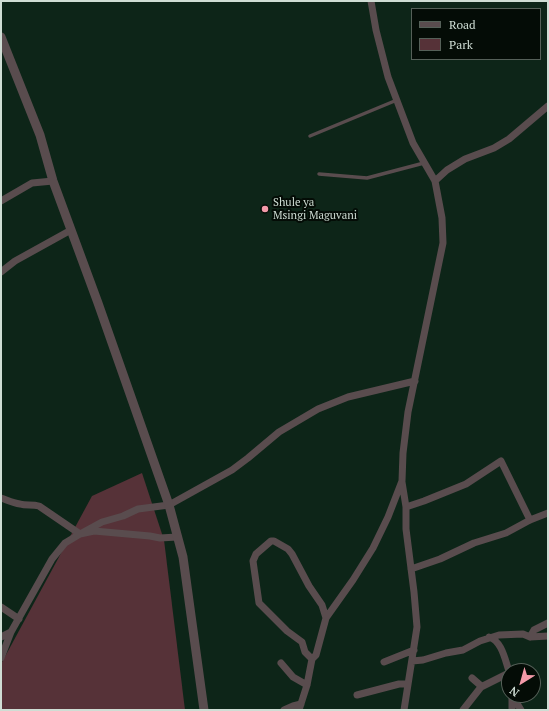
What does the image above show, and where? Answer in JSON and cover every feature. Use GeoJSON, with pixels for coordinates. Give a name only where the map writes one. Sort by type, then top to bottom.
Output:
{"type":"FeatureCollection","features":[{"type":"Feature","properties":{"kind":"street"},"geometry":{"type":"LineString","coordinates":[[371,1],[376,30],[388,77],[413,143],[435,181],[442,218],[443,243],[405,434],[402,481],[406,507],[406,529],[417,627],[404,710]]}},
{"type":"Feature","properties":{"kind":"street"},"geometry":{"type":"LineString","coordinates":[[1,37],[40,135],[53,181],[98,303],[168,505],[182,557],[204,710]]}},
{"type":"Feature","properties":{"kind":"street"},"geometry":{"type":"LineString","coordinates":[[435,181],[447,170],[465,159],[494,148],[509,139],[548,106]]}},
{"type":"Feature","properties":{"kind":"street"},"geometry":{"type":"LineString","coordinates":[[1,201],[32,183],[39,181],[53,181]]}},
{"type":"Feature","properties":{"kind":"street"},"geometry":{"type":"LineString","coordinates":[[1,272],[15,261],[71,230]]}},
{"type":"Feature","properties":{"kind":"street"},"geometry":{"type":"LineString","coordinates":[[1,658],[11,632],[52,559],[65,543],[102,522],[123,516],[138,509],[168,505],[232,470],[279,432],[318,409],[348,397],[415,381]]}},
{"type":"Feature","properties":{"kind":"street"},"geometry":{"type":"LineString","coordinates":[[406,507],[466,484],[501,462],[530,520]]}},
{"type":"Feature","properties":{"kind":"street"},"geometry":{"type":"LineString","coordinates":[[284,710],[293,706],[300,707],[307,685],[312,659],[316,655],[326,618],[353,580],[375,543],[388,517],[402,481]]}},
{"type":"Feature","properties":{"kind":"street"},"geometry":{"type":"LineString","coordinates":[[1,498],[26,506],[34,504],[39,506],[80,534],[94,531],[160,538],[177,537]]}},
{"type":"Feature","properties":{"kind":"street"},"geometry":{"type":"LineString","coordinates":[[411,569],[506,533],[530,520],[548,513]]}},
{"type":"Feature","properties":{"kind":"street"},"geometry":{"type":"LineString","coordinates":[[312,659],[305,652],[302,642],[287,631],[259,603],[253,561],[256,554],[271,541],[274,541],[288,549],[309,586],[322,605],[326,618]]}},
{"type":"Feature","properties":{"kind":"street"},"geometry":{"type":"LineString","coordinates":[[1,607],[19,618]]}},
{"type":"Feature","properties":{"kind":"street"},"geometry":{"type":"LineString","coordinates":[[530,637],[534,630],[548,623]]}},
{"type":"Feature","properties":{"kind":"street"},"geometry":{"type":"LineString","coordinates":[[1,637],[11,632]]}},
{"type":"Feature","properties":{"kind":"street"},"geometry":{"type":"LineString","coordinates":[[412,661],[423,660],[446,653],[463,650],[480,640],[499,635],[522,634],[530,637],[543,635],[548,636]]}},
{"type":"Feature","properties":{"kind":"street"},"geometry":{"type":"LineString","coordinates":[[489,637],[494,639],[498,644],[505,663]]}},
{"type":"Feature","properties":{"kind":"street"},"geometry":{"type":"LineString","coordinates":[[384,662],[414,650]]}},
{"type":"Feature","properties":{"kind":"street"},"geometry":{"type":"LineString","coordinates":[[281,663],[293,677],[307,685]]}},
{"type":"Feature","properties":{"kind":"street"},"geometry":{"type":"LineString","coordinates":[[463,710],[481,687],[501,676]]}},
{"type":"Feature","properties":{"kind":"street"},"geometry":{"type":"LineString","coordinates":[[472,678],[480,684],[481,687]]}},
{"type":"Feature","properties":{"kind":"street"},"geometry":{"type":"LineString","coordinates":[[357,695],[399,684],[407,684]]}},
{"type":"Feature","properties":{"kind":"lane"},"geometry":{"type":"LineString","coordinates":[[310,136],[397,100]]}},
{"type":"Feature","properties":{"kind":"lane"},"geometry":{"type":"LineString","coordinates":[[319,174],[368,178],[425,163]]}},
{"type":"Feature","properties":{"kind":"green space"},"geometry":{"type":"Polygon","coordinates":[[[142,473],[164,540],[185,710],[1,710],[1,664],[92,496],[142,473]]]}},
{"type":"Feature","properties":{"kind":"place","name":"Shule ya Msingi Maguvani"},"geometry":{"type":"Point","coordinates":[265,209]}}]}
